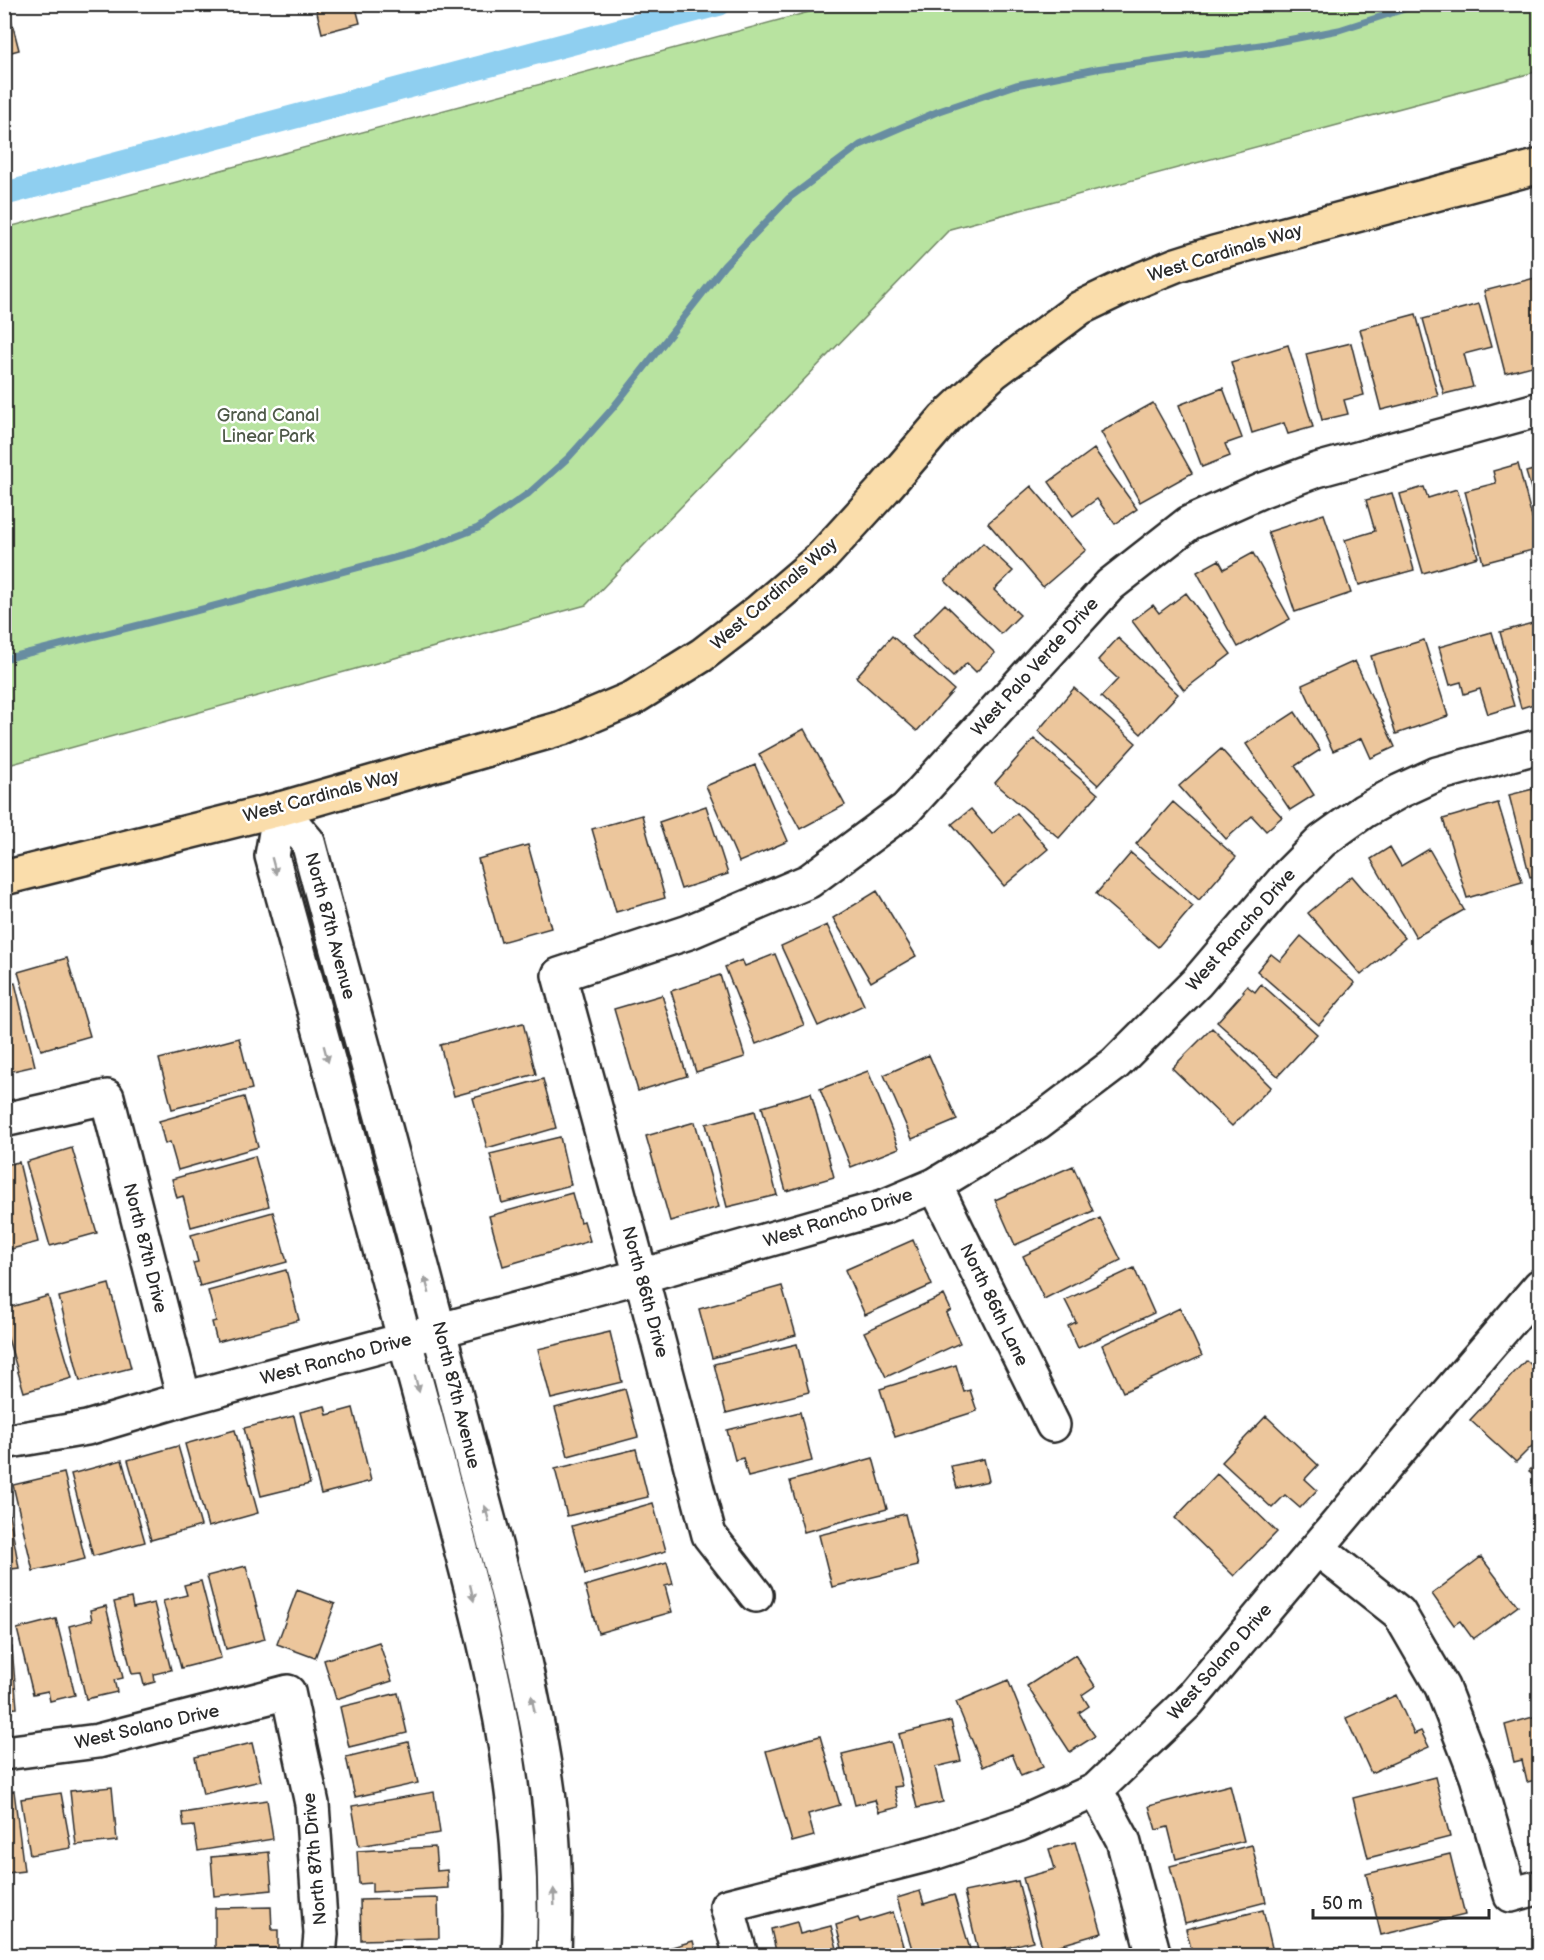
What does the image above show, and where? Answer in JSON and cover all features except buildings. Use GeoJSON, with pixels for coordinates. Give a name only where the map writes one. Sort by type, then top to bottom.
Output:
{"type":"FeatureCollection","features":[{"type":"Feature","properties":{"kind":"main road","name":"West Cardinals Way"},"geometry":{"type":"LineString","coordinates":[[4,878],[279,809],[562,728],[633,698],[702,655],[759,611],[820,559],[945,418],[994,372],[1080,308],[1132,283],[1185,262],[1539,166]]}},
{"type":"Feature","properties":{"kind":"street","name":"West Palo Verde Drive"},"geometry":{"type":"LineString","coordinates":[[559,975],[689,932],[809,881],[906,809],[1110,585],[1189,523],[1263,490],[1317,470],[1539,409]]}},
{"type":"Feature","properties":{"kind":"street","name":"West Rancho Drive"},"geometry":{"type":"LineString","coordinates":[[4,1442],[87,1428],[440,1332],[797,1233],[883,1207],[935,1185],[1037,1123],[1115,1064],[1197,982],[1288,875],[1322,841],[1364,811],[1437,774],[1539,746]]}},
{"type":"Feature","properties":{"kind":"street","name":"North 87th Avenue"},"geometry":{"type":"LineString","coordinates":[[279,809],[308,842],[440,1332],[516,1626],[534,1707],[546,1780],[553,1843],[554,1956]]}},
{"type":"Feature","properties":{"kind":"street","name":"North 87th Avenue"},"geometry":{"type":"LineString","coordinates":[[279,809],[272,856],[469,1579],[502,1719],[515,1802],[521,1903],[519,1956]]}},
{"type":"Feature","properties":{"kind":"street","name":"North 86th Drive"},"geometry":{"type":"LineString","coordinates":[[559,975],[709,1535],[756,1596]]}},
{"type":"Feature","properties":{"kind":"street","name":"North 87th Drive"},"geometry":{"type":"LineString","coordinates":[[4,1120],[106,1097],[184,1400]]}},
{"type":"Feature","properties":{"kind":"street","name":"North 86th Lane"},"geometry":{"type":"LineString","coordinates":[[935,1185],[1053,1425]]}},
{"type":"Feature","properties":{"kind":"street","name":"West Solano Drive"},"geometry":{"type":"LineString","coordinates":[[741,1956],[727,1906],[933,1853],[1020,1824],[1096,1790],[1188,1702],[1317,1548],[1534,1303]]}},
{"type":"Feature","properties":{"kind":"street"},"geometry":{"type":"LineString","coordinates":[[1317,1548],[1400,1613],[1442,1687],[1525,1891]]}},
{"type":"Feature","properties":{"kind":"street","name":"North 87th Drive"},"geometry":{"type":"LineString","coordinates":[[288,1692],[312,1804],[321,1934],[319,1956]]}},
{"type":"Feature","properties":{"kind":"street","name":"West Solano Drive"},"geometry":{"type":"LineString","coordinates":[[4,1753],[98,1742],[288,1692]]}},
{"type":"Feature","properties":{"kind":"street"},"geometry":{"type":"LineString","coordinates":[[1096,1790],[1123,1840],[1154,1956]]}},
{"type":"Feature","properties":{"kind":"green space","name":"Grand Canal Linear Park"},"geometry":{"type":"Polygon","coordinates":[[[835,5],[1539,5],[1539,71],[950,229],[586,605],[5,766],[5,228],[835,5]]]}},
{"type":"Feature","properties":{"kind":"waterway"},"geometry":{"type":"LineString","coordinates":[[4,194],[719,4]]}},
{"type":"Feature","properties":{"kind":"waterway"},"geometry":{"type":"LineString","coordinates":[[4,659],[416,552],[478,528],[529,493],[569,457],[612,409],[724,266],[789,198],[860,145],[939,111],[1016,85],[1096,69],[1267,44],[1339,30],[1420,4]]}}]}
